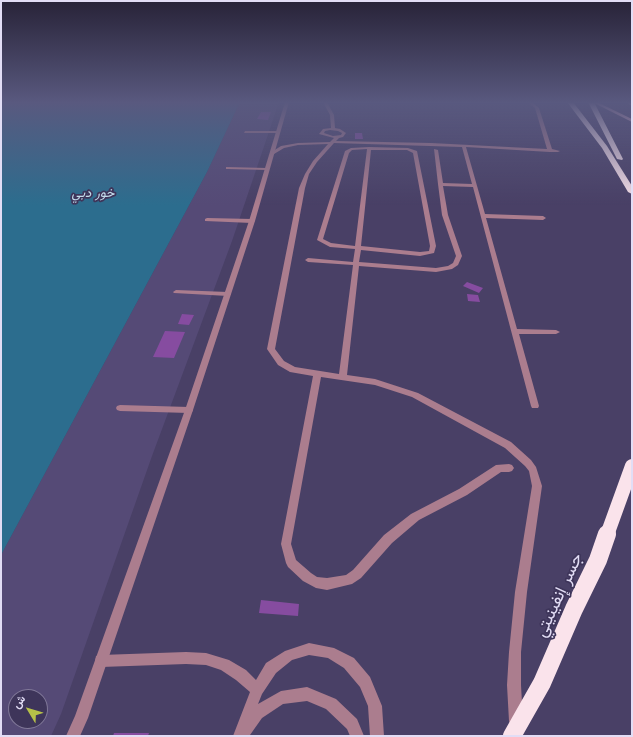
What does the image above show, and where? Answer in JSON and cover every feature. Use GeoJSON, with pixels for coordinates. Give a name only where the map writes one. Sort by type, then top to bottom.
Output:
{"type":"FeatureCollection","features":[{"type":"Feature","properties":{"kind":"highway"},"geometry":{"type":"LineString","coordinates":[[597,136],[632,191]]}},
{"type":"Feature","properties":{"kind":"highway"},"geometry":{"type":"LineString","coordinates":[[609,136],[632,191]]}},
{"type":"Feature","properties":{"kind":"highway","name":"جسر إنفينيتي"},"geometry":{"type":"LineString","coordinates":[[512,736],[542,683],[598,560],[632,466]]}},
{"type":"Feature","properties":{"kind":"street"},"geometry":{"type":"LineString","coordinates":[[73,736],[81,718],[189,410],[252,221],[277,136]]}},
{"type":"Feature","properties":{"kind":"street"},"geometry":{"type":"LineString","coordinates":[[546,136],[550,151]]}},
{"type":"Feature","properties":{"kind":"street"},"geometry":{"type":"LineString","coordinates":[[334,138],[311,167],[302,188],[271,344],[273,354],[281,363],[294,370],[385,385],[415,395],[508,445],[523,456],[533,470],[537,493],[521,592],[515,652],[514,685],[518,736]]}},
{"type":"Feature","properties":{"kind":"street"},"geometry":{"type":"LineString","coordinates":[[272,153],[298,144],[334,138],[464,147],[558,151]]}},
{"type":"Feature","properties":{"kind":"street"},"geometry":{"type":"LineString","coordinates":[[464,147],[535,406]]}},
{"type":"Feature","properties":{"kind":"street"},"geometry":{"type":"LineString","coordinates":[[355,148],[369,148],[408,150],[415,152],[433,250],[423,254],[327,244],[320,240],[347,152],[355,148]]}},
{"type":"Feature","properties":{"kind":"street"},"geometry":{"type":"LineString","coordinates":[[343,378],[369,148]]}},
{"type":"Feature","properties":{"kind":"street"},"geometry":{"type":"LineString","coordinates":[[308,260],[436,270],[446,269],[456,264],[459,256],[444,215],[436,150]]}},
{"type":"Feature","properties":{"kind":"street"},"geometry":{"type":"LineString","coordinates":[[228,168],[267,169]]}},
{"type":"Feature","properties":{"kind":"street"},"geometry":{"type":"LineString","coordinates":[[440,184],[474,186]]}},
{"type":"Feature","properties":{"kind":"street"},"geometry":{"type":"LineString","coordinates":[[482,216],[543,218]]}},
{"type":"Feature","properties":{"kind":"street"},"geometry":{"type":"LineString","coordinates":[[207,220],[252,221]]}},
{"type":"Feature","properties":{"kind":"street"},"geometry":{"type":"LineString","coordinates":[[176,292],[228,294]]}},
{"type":"Feature","properties":{"kind":"street"},"geometry":{"type":"LineString","coordinates":[[514,331],[556,332]]}},
{"type":"Feature","properties":{"kind":"street"},"geometry":{"type":"LineString","coordinates":[[317,374],[286,544],[292,563],[307,577],[316,582],[327,584],[348,580],[357,574],[388,539],[415,517],[463,492],[499,468],[509,468]]}},
{"type":"Feature","properties":{"kind":"street"},"geometry":{"type":"LineString","coordinates":[[120,408],[189,410]]}},
{"type":"Feature","properties":{"kind":"street"},"geometry":{"type":"LineString","coordinates":[[240,736],[257,690],[271,668],[289,655],[309,649],[330,652],[349,663],[365,682],[375,706],[377,736]]}},
{"type":"Feature","properties":{"kind":"street"},"geometry":{"type":"LineString","coordinates":[[101,661],[186,658],[206,659],[224,665],[241,675],[257,690]]}},
{"type":"Feature","properties":{"kind":"street"},"geometry":{"type":"LineString","coordinates":[[240,736],[257,713],[281,698],[307,694],[332,704],[352,724],[357,736]]}},
{"type":"Feature","properties":{"kind":"street"},"geometry":{"type":"LineString","coordinates":[[78,736],[81,718]]}},
{"type":"Feature","properties":{"kind":"shaded area"},"geometry":{"type":"Polygon","coordinates":[[[224,136],[267,136],[232,241],[152,456],[61,714],[51,736],[1,736],[1,555],[207,172],[224,136]]]}},
{"type":"Feature","properties":{"kind":"water","name":"خور دبي"},"geometry":{"type":"Polygon","coordinates":[[[1,136],[224,136],[207,172],[1,555],[1,136]]]}},
{"type":"Feature","properties":{"kind":"building"},"geometry":{"type":"Polygon","coordinates":[[[355,136],[363,136],[363,139],[355,139],[355,136]]]}},
{"type":"Feature","properties":{"kind":"building"},"geometry":{"type":"Polygon","coordinates":[[[467,282],[483,288],[479,293],[463,286],[467,282]]]}},
{"type":"Feature","properties":{"kind":"building"},"geometry":{"type":"Polygon","coordinates":[[[467,294],[478,295],[480,302],[468,301],[467,294]]]}},
{"type":"Feature","properties":{"kind":"building"},"geometry":{"type":"Polygon","coordinates":[[[182,314],[194,315],[189,325],[178,324],[182,314]]]}},
{"type":"Feature","properties":{"kind":"building"},"geometry":{"type":"Polygon","coordinates":[[[165,331],[185,332],[174,358],[153,357],[165,331]]]}},
{"type":"Feature","properties":{"kind":"building"},"geometry":{"type":"Polygon","coordinates":[[[261,600],[299,604],[298,616],[259,613],[261,600]]]}},
{"type":"Feature","properties":{"kind":"building"},"geometry":{"type":"Polygon","coordinates":[[[114,733],[149,733],[148,736],[113,736],[114,733]]]}}]}
